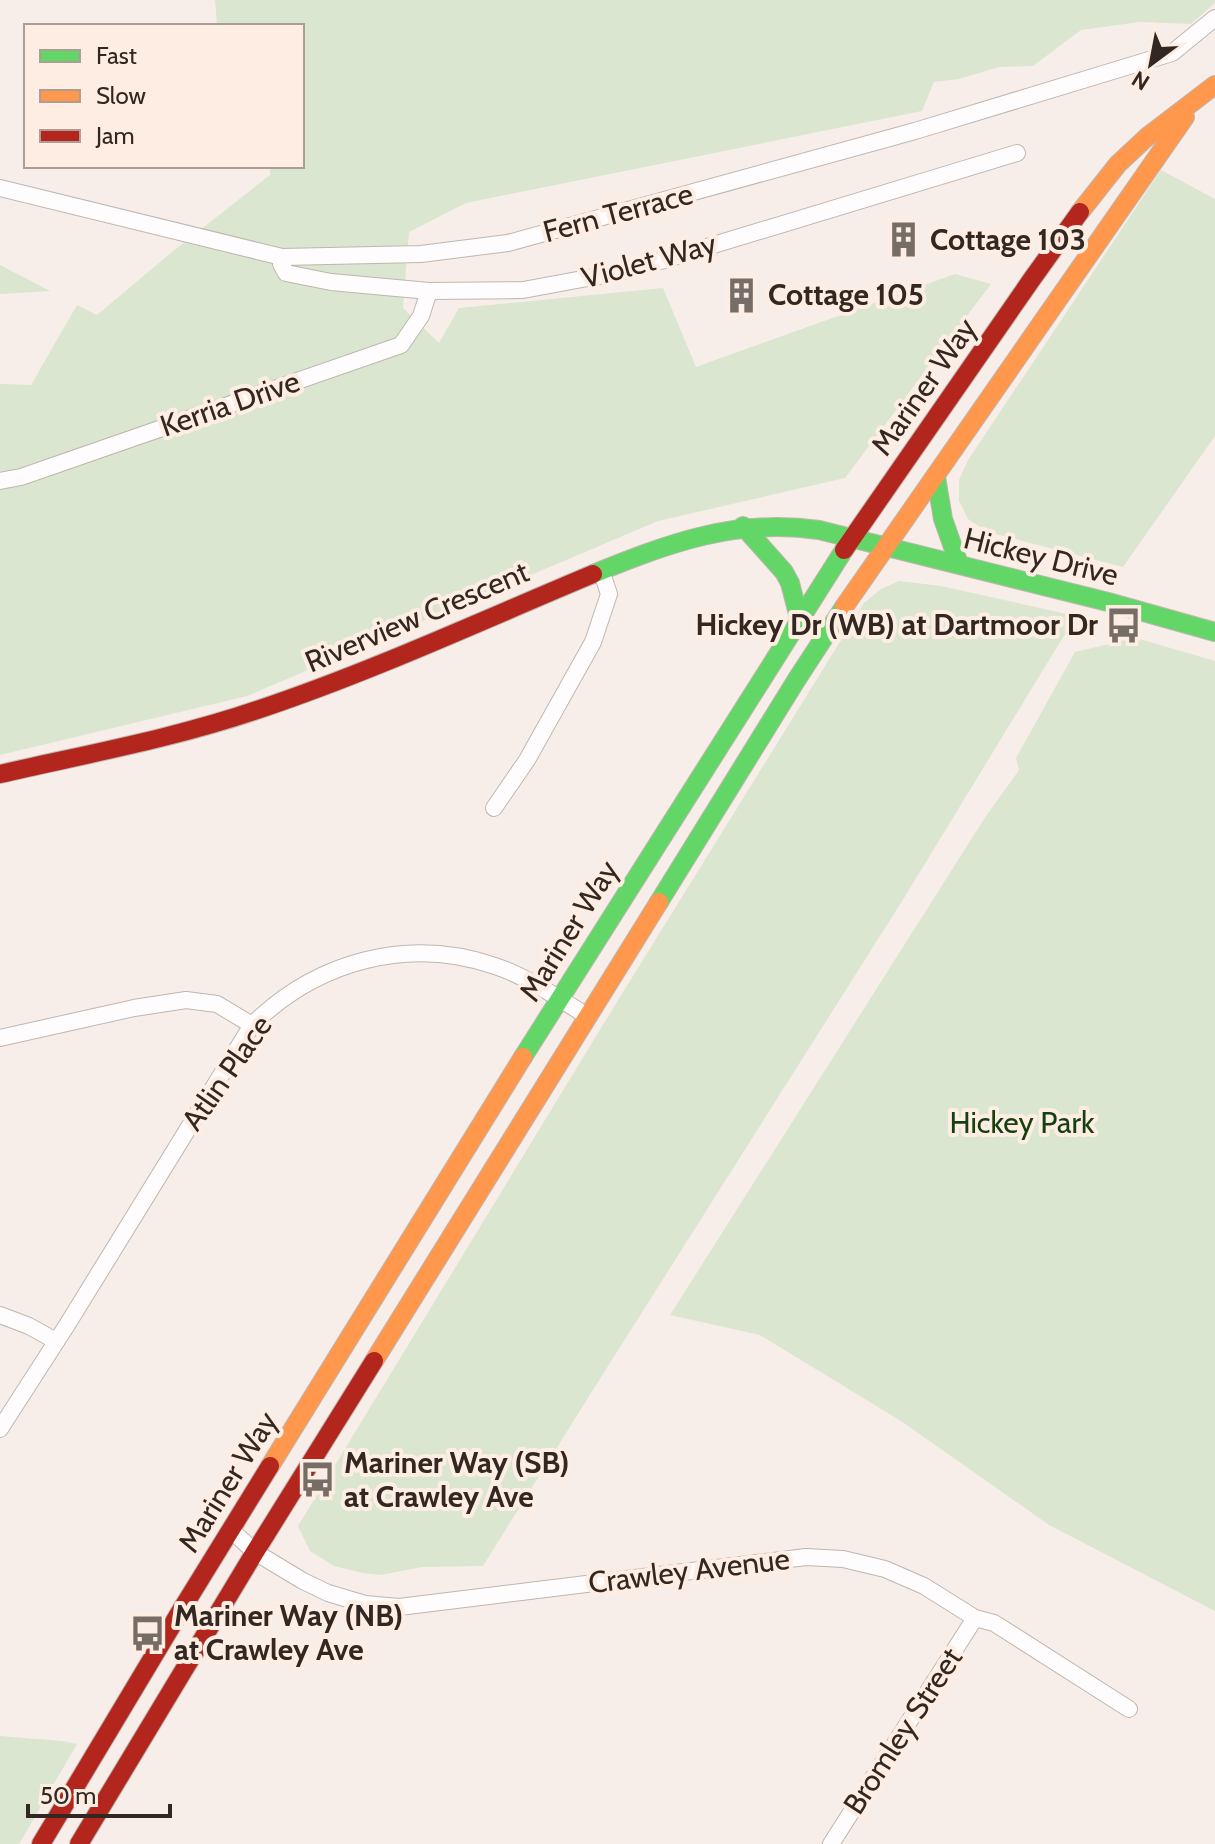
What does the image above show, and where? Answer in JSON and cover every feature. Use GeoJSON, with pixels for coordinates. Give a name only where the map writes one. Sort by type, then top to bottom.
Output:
{"type":"FeatureCollection","features":[{"type":"Feature","properties":{"kind":"main road","name":"Mariner Way"},"geometry":{"type":"LineString","coordinates":[[79,1844],[255,1552],[797,679],[1167,140],[1210,89]]}},
{"type":"Feature","properties":{"kind":"main road","name":"Mariner Way"},"geometry":{"type":"LineString","coordinates":[[41,1844],[180,1612],[559,999],[852,538],[1101,184],[1147,137],[1210,89]]}},
{"type":"Feature","properties":{"kind":"main road"},"geometry":{"type":"LineString","coordinates":[[936,477],[943,519],[959,564]]}},
{"type":"Feature","properties":{"kind":"main road"},"geometry":{"type":"LineString","coordinates":[[743,526],[784,572],[799,618]]}},
{"type":"Feature","properties":{"kind":"main road","name":"Riverview Crescent"},"geometry":{"type":"LineString","coordinates":[[0,774],[204,727],[274,705],[684,538],[743,526],[800,526],[852,538]]}},
{"type":"Feature","properties":{"kind":"main road","name":"Hickey Drive"},"geometry":{"type":"LineString","coordinates":[[852,538],[1215,632]]}},
{"type":"Feature","properties":{"kind":"street","name":"Fern Terrace"},"geometry":{"type":"LineString","coordinates":[[0,188],[282,257],[421,254],[508,243],[915,131],[1172,53],[1215,18]]}},
{"type":"Feature","properties":{"kind":"street","name":"Violet Way"},"geometry":{"type":"LineString","coordinates":[[282,257],[281,264],[286,273],[331,282],[429,291],[523,290],[631,270],[1017,153]]}},
{"type":"Feature","properties":{"kind":"street","name":"Kerria Drive"},"geometry":{"type":"LineString","coordinates":[[0,481],[21,477],[401,345],[421,316],[429,291]]}},
{"type":"Feature","properties":{"kind":"street"},"geometry":{"type":"LineString","coordinates":[[494,808],[527,760],[593,642],[609,594],[601,570]]}},
{"type":"Feature","properties":{"kind":"street","name":"Atlin Place"},"geometry":{"type":"LineString","coordinates":[[0,1429],[252,1025],[277,1003],[351,964],[403,953],[447,955],[497,966],[587,1016]]}},
{"type":"Feature","properties":{"kind":"street"},"geometry":{"type":"LineString","coordinates":[[0,1038],[134,1008],[186,1000],[217,1004],[252,1025]]}},
{"type":"Feature","properties":{"kind":"street"},"geometry":{"type":"LineString","coordinates":[[0,1315],[56,1341]]}},
{"type":"Feature","properties":{"kind":"street","name":"Crawley Avenue"},"geometry":{"type":"LineString","coordinates":[[231,1530],[255,1552],[328,1593],[365,1604],[399,1607],[806,1557],[826,1556],[869,1564],[901,1575],[975,1618],[994,1623],[1129,1709]]}},
{"type":"Feature","properties":{"kind":"street","name":"Bromley Street"},"geometry":{"type":"LineString","coordinates":[[835,1843],[975,1618]]}},
{"type":"Feature","properties":{"kind":"green space"},"geometry":{"type":"Polygon","coordinates":[[[215,0],[1215,0],[1191,24],[1140,22],[1081,30],[1033,66],[999,67],[959,79],[934,82],[922,111],[466,203],[409,232],[403,308],[439,343],[459,308],[663,288],[696,367],[955,274],[991,284],[845,478],[658,521],[247,696],[0,755],[0,384],[31,385],[77,305],[97,315],[270,175],[270,168],[304,168],[304,24],[217,24],[215,0]]]}},
{"type":"Feature","properties":{"kind":"green space"},"geometry":{"type":"Polygon","coordinates":[[[1161,170],[1215,199],[1215,436],[1123,567],[988,532],[968,519],[959,501],[959,480],[968,460],[1161,170]]]}},
{"type":"Feature","properties":{"kind":"green space"},"geometry":{"type":"Polygon","coordinates":[[[0,265],[50,291],[0,294],[0,265]]]}},
{"type":"Feature","properties":{"kind":"green space"},"geometry":{"type":"Polygon","coordinates":[[[899,581],[941,586],[1076,616],[904,898],[483,1566],[422,1567],[381,1575],[334,1566],[310,1551],[298,1526],[864,603],[881,589],[899,581]]]}},
{"type":"Feature","properties":{"kind":"green space","name":"Hickey Park"},"geometry":{"type":"Polygon","coordinates":[[[1114,638],[1136,638],[1215,661],[1215,1611],[1049,1525],[901,1421],[760,1335],[670,1315],[984,819],[1019,770],[1016,758],[1075,652],[1109,644],[1114,638]]]}},
{"type":"Feature","properties":{"kind":"green space"},"geometry":{"type":"Polygon","coordinates":[[[0,1736],[77,1744],[19,1844],[0,1844],[0,1736]]]}},
{"type":"Feature","properties":{"kind":"traffic: fast"},"geometry":{"type":"LineString","coordinates":[[936,477],[943,519],[959,564]]}},
{"type":"Feature","properties":{"kind":"traffic: fast"},"geometry":{"type":"LineString","coordinates":[[743,526],[784,572],[799,618]]}},
{"type":"Feature","properties":{"kind":"traffic: fast"},"geometry":{"type":"LineString","coordinates":[[593,574],[649,552],[703,536],[759,527],[789,527],[819,530],[1215,632]]}},
{"type":"Feature","properties":{"kind":"traffic: fast"},"geometry":{"type":"LineString","coordinates":[[523,1057],[844,550]]}},
{"type":"Feature","properties":{"kind":"traffic: fast"},"geometry":{"type":"LineString","coordinates":[[659,902],[844,607]]}},
{"type":"Feature","properties":{"kind":"traffic: slow"},"geometry":{"type":"LineString","coordinates":[[1080,212],[1118,164],[1147,137],[1215,85]]}},
{"type":"Feature","properties":{"kind":"traffic: slow"},"geometry":{"type":"LineString","coordinates":[[844,607],[1185,117]]}},
{"type":"Feature","properties":{"kind":"traffic: slow"},"geometry":{"type":"LineString","coordinates":[[374,1361],[659,902]]}},
{"type":"Feature","properties":{"kind":"traffic: slow"},"geometry":{"type":"LineString","coordinates":[[270,1466],[523,1057]]}},
{"type":"Feature","properties":{"kind":"traffic: jam"},"geometry":{"type":"LineString","coordinates":[[844,550],[1080,212]]}},
{"type":"Feature","properties":{"kind":"traffic: jam"},"geometry":{"type":"LineString","coordinates":[[0,774],[164,737],[260,709],[386,662],[593,574]]}},
{"type":"Feature","properties":{"kind":"traffic: jam"},"geometry":{"type":"LineString","coordinates":[[79,1844],[374,1361]]}},
{"type":"Feature","properties":{"kind":"traffic: jam"},"geometry":{"type":"LineString","coordinates":[[41,1844],[270,1466]]}},
{"type":"Feature","properties":{"kind":"place","name":"Cottage 103"},"geometry":{"type":"Point","coordinates":[904,240]}},
{"type":"Feature","properties":{"kind":"place","name":"Cottage 105"},"geometry":{"type":"Point","coordinates":[742,295]}},
{"type":"Feature","properties":{"kind":"place","name":"Hickey Dr (WB) at Dartmoor Dr"},"geometry":{"type":"Point","coordinates":[1124,625]}},
{"type":"Feature","properties":{"kind":"place","name":"Mariner Way (SB) at Crawley Ave"},"geometry":{"type":"Point","coordinates":[318,1480]}},
{"type":"Feature","properties":{"kind":"place","name":"Mariner Way (NB) at Crawley Ave"},"geometry":{"type":"Point","coordinates":[148,1633]}}]}
